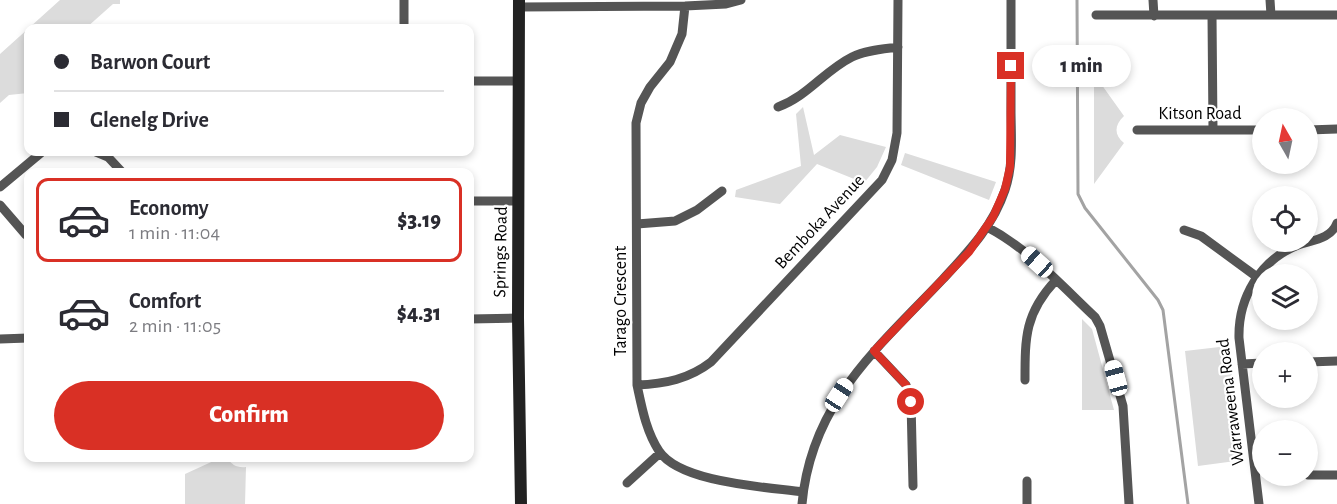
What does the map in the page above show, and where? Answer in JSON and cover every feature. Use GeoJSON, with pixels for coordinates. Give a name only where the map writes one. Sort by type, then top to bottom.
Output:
{"type":"FeatureCollection","features":[{"type":"Feature","properties":{"kind":"main road","name":"Springs Road"},"geometry":{"type":"LineString","coordinates":[[519,3],[518,318],[521,504]]}},
{"type":"Feature","properties":{"kind":"street"},"geometry":{"type":"LineString","coordinates":[[404,0],[404,24]]}},
{"type":"Feature","properties":{"kind":"street"},"geometry":{"type":"LineString","coordinates":[[519,3],[632,3],[685,6],[726,4],[741,0]]}},
{"type":"Feature","properties":{"kind":"street","name":"Bemboka Avenue"},"geometry":{"type":"LineString","coordinates":[[637,385],[663,384],[698,373],[711,362],[882,180],[892,160],[897,134],[898,0]]}},
{"type":"Feature","properties":{"kind":"street"},"geometry":{"type":"LineString","coordinates":[[802,504],[813,454],[824,424],[847,384],[874,351],[969,252],[987,227],[1005,189],[1011,159],[1011,0]]}},
{"type":"Feature","properties":{"kind":"street"},"geometry":{"type":"LineString","coordinates":[[1153,0],[1154,16]]}},
{"type":"Feature","properties":{"kind":"street"},"geometry":{"type":"LineString","coordinates":[[1270,0],[1271,15]]}},
{"type":"Feature","properties":{"kind":"street","name":"Tarago Crescent"},"geometry":{"type":"LineString","coordinates":[[660,453],[648,430],[637,385],[636,123],[641,103],[650,87],[670,62],[682,34],[685,6]]}},
{"type":"Feature","properties":{"kind":"street"},"geometry":{"type":"LineString","coordinates":[[1096,15],[1337,15]]}},
{"type":"Feature","properties":{"kind":"street"},"geometry":{"type":"LineString","coordinates":[[1212,15],[1213,130]]}},
{"type":"Feature","properties":{"kind":"street"},"geometry":{"type":"LineString","coordinates":[[778,106],[801,96],[850,58],[874,50],[898,47]]}},
{"type":"Feature","properties":{"kind":"street"},"geometry":{"type":"LineString","coordinates":[[474,81],[519,81]]}},
{"type":"Feature","properties":{"kind":"street"},"geometry":{"type":"LineString","coordinates":[[1318,130],[1337,129]]}},
{"type":"Feature","properties":{"kind":"street","name":"Kitson Road"},"geometry":{"type":"LineString","coordinates":[[1137,130],[1252,130]]}},
{"type":"Feature","properties":{"kind":"street"},"geometry":{"type":"LineString","coordinates":[[0,187],[37,156]]}},
{"type":"Feature","properties":{"kind":"street"},"geometry":{"type":"LineString","coordinates":[[637,224],[675,221],[697,210],[722,191]]}},
{"type":"Feature","properties":{"kind":"street"},"geometry":{"type":"LineString","coordinates":[[474,201],[519,201]]}},
{"type":"Feature","properties":{"kind":"street"},"geometry":{"type":"LineString","coordinates":[[0,205],[24,233]]}},
{"type":"Feature","properties":{"kind":"street","name":"Warraweena Road"},"geometry":{"type":"LineString","coordinates":[[1268,264],[1283,253],[1329,234],[1337,223]]}},
{"type":"Feature","properties":{"kind":"street"},"geometry":{"type":"LineString","coordinates":[[987,227],[1021,248],[1095,317],[1103,332],[1124,414],[1129,504]]}},
{"type":"Feature","properties":{"kind":"street"},"geometry":{"type":"LineString","coordinates":[[1184,230],[1201,236],[1252,273]]}},
{"type":"Feature","properties":{"kind":"street"},"geometry":{"type":"LineString","coordinates":[[1025,380],[1026,338],[1030,320],[1041,297],[1056,280]]}},
{"type":"Feature","properties":{"kind":"street","name":"Warraweena Road"},"geometry":{"type":"LineString","coordinates":[[1252,287],[1238,321],[1252,426]]}},
{"type":"Feature","properties":{"kind":"street"},"geometry":{"type":"LineString","coordinates":[[474,319],[518,318]]}},
{"type":"Feature","properties":{"kind":"street"},"geometry":{"type":"LineString","coordinates":[[0,339],[24,338]]}},
{"type":"Feature","properties":{"kind":"street"},"geometry":{"type":"LineString","coordinates":[[874,351],[906,385],[911,402],[913,486]]}},
{"type":"Feature","properties":{"kind":"street"},"geometry":{"type":"LineString","coordinates":[[1318,362],[1337,361]]}},
{"type":"Feature","properties":{"kind":"street"},"geometry":{"type":"LineString","coordinates":[[1242,364],[1252,364]]}},
{"type":"Feature","properties":{"kind":"street"},"geometry":{"type":"LineString","coordinates":[[627,483],[660,453],[685,470],[707,478],[803,492]]}},
{"type":"Feature","properties":{"kind":"street"},"geometry":{"type":"LineString","coordinates":[[1318,475],[1337,475]]}},
{"type":"Feature","properties":{"kind":"street"},"geometry":{"type":"LineString","coordinates":[[1027,481],[1027,504]]}},
{"type":"Feature","properties":{"kind":"street","name":"Warraweena Road"},"geometry":{"type":"LineString","coordinates":[[1259,504],[1260,486]]}},
{"type":"Feature","properties":{"kind":"shaded area"},"geometry":{"type":"Polygon","coordinates":[[[60,0],[120,0],[120,4],[113,4],[90,24],[33,24],[60,0]]]}},
{"type":"Feature","properties":{"kind":"shaded area"},"geometry":{"type":"Polygon","coordinates":[[[24,33],[24,93],[9,95],[0,103],[0,54],[24,33]]]}},
{"type":"Feature","properties":{"kind":"shaded area"},"geometry":{"type":"Polygon","coordinates":[[[1094,74],[1124,116],[1116,130],[1118,137],[1124,143],[1094,184],[1094,74]]]}},
{"type":"Feature","properties":{"kind":"shaded area"},"geometry":{"type":"Polygon","coordinates":[[[803,107],[814,155],[840,135],[886,147],[877,167],[864,183],[817,164],[780,204],[735,197],[736,190],[801,166],[796,114],[803,107]]]}},
{"type":"Feature","properties":{"kind":"shaded area"},"geometry":{"type":"Polygon","coordinates":[[[905,153],[996,182],[989,200],[901,165],[905,153]]]}},
{"type":"Feature","properties":{"kind":"shaded area"},"geometry":{"type":"Polygon","coordinates":[[[1082,319],[1092,329],[1114,410],[1082,410],[1082,319]]]}},
{"type":"Feature","properties":{"kind":"shaded area"},"geometry":{"type":"Polygon","coordinates":[[[1228,346],[1243,460],[1198,466],[1185,351],[1228,346]]]}},
{"type":"Feature","properties":{"kind":"shaded area"},"geometry":{"type":"Polygon","coordinates":[[[211,462],[231,462],[237,466],[246,467],[245,504],[185,504],[185,474],[211,462]]]}},
{"type":"Feature","properties":{"kind":"waterway"},"geometry":{"type":"LineString","coordinates":[[1077,0],[1078,194],[1085,208],[1158,300],[1163,310],[1188,504]]}},
{"type":"Feature","properties":{"kind":"route"},"geometry":{"type":"LineString","coordinates":[[911,402],[906,385],[874,351],[969,252],[993,217],[1005,189],[1010,167],[1011,66]]}}]}
